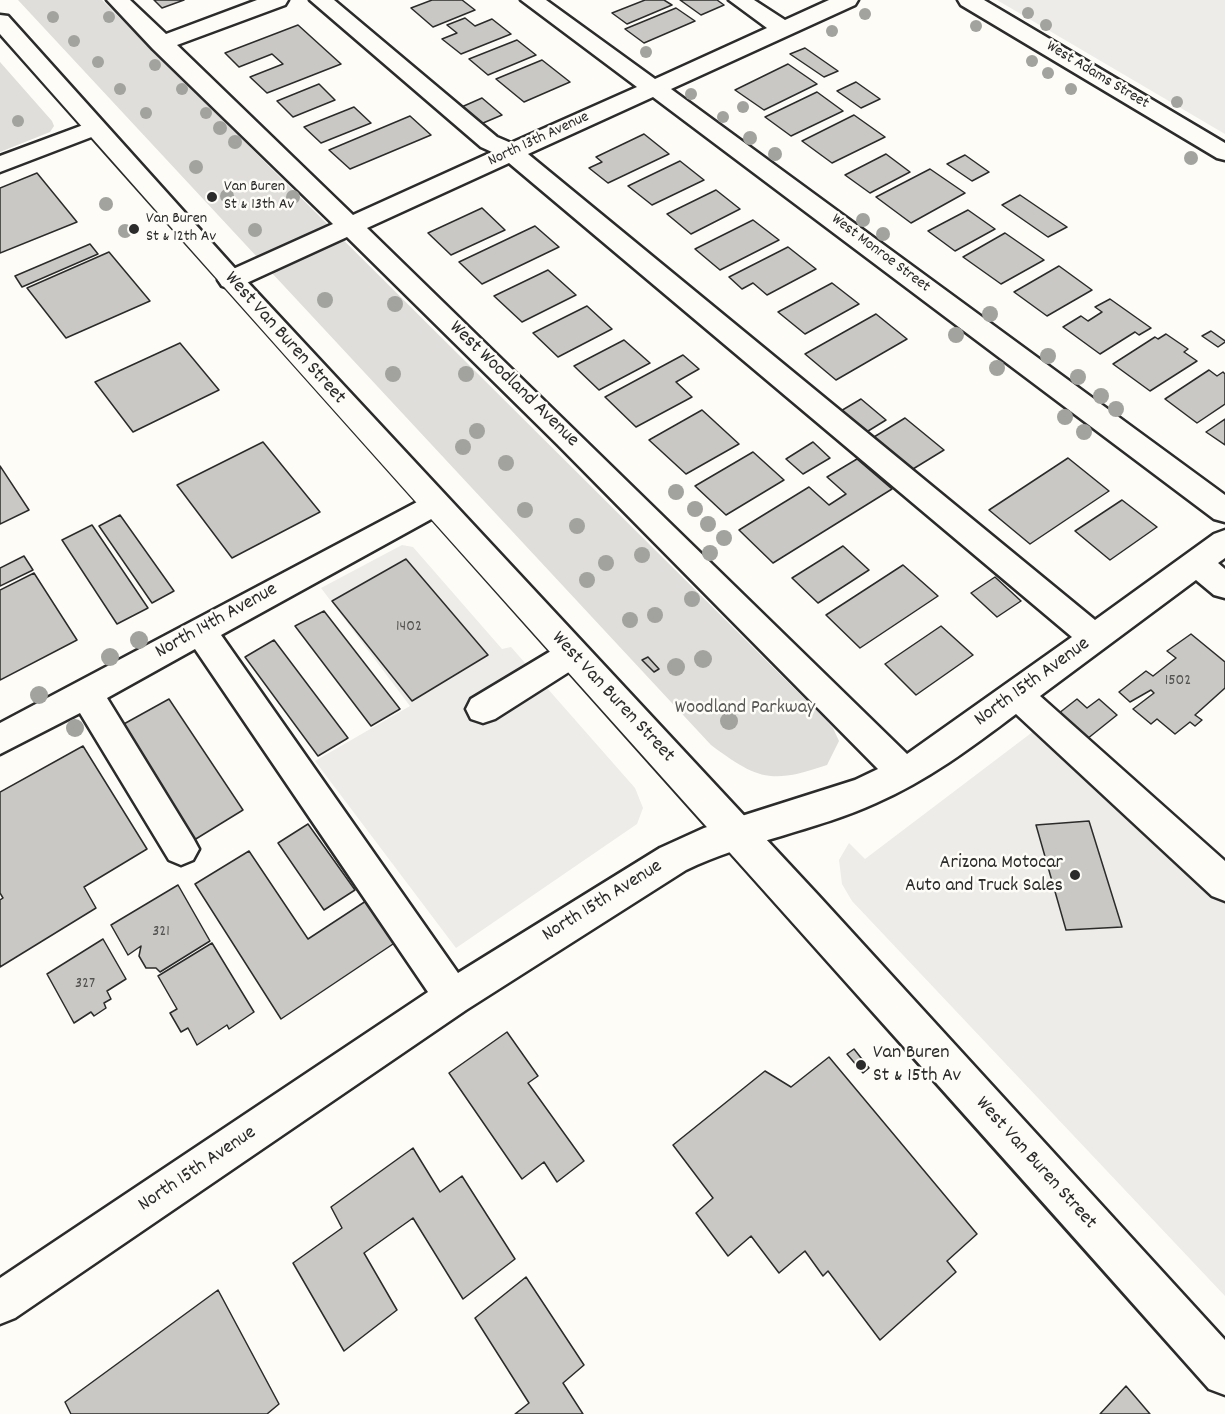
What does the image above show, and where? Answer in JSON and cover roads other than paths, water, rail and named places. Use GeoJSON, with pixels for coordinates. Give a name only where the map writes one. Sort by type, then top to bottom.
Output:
{"type":"FeatureCollection","features":[{"type":"Feature","properties":{"kind":"street","name":"West Woodland Avenue"},"geometry":{"type":"LineString","coordinates":[[118,0],[348,226],[567,436],[904,773]]}},
{"type":"Feature","properties":{"kind":"street"},"geometry":{"type":"LineString","coordinates":[[161,44],[277,0]]}},
{"type":"Feature","properties":{"kind":"street"},"geometry":{"type":"LineString","coordinates":[[321,0],[489,142],[512,153],[1095,638]]}},
{"type":"Feature","properties":{"kind":"street","name":"West Monroe Street"},"geometry":{"type":"LineString","coordinates":[[532,0],[654,87],[1225,511]]}},
{"type":"Feature","properties":{"kind":"street"},"geometry":{"type":"LineString","coordinates":[[740,0],[783,29]]}},
{"type":"Feature","properties":{"kind":"street","name":"North 13th Avenue"},"geometry":{"type":"LineString","coordinates":[[231,280],[847,0]]}},
{"type":"Feature","properties":{"kind":"street","name":"West Adams Street"},"geometry":{"type":"LineString","coordinates":[[969,0],[1225,153]]}},
{"type":"Feature","properties":{"kind":"street","name":"West Van Buren Street"},"geometry":{"type":"LineString","coordinates":[[0,21],[231,280],[1225,1373]]}},
{"type":"Feature","properties":{"kind":"street"},"geometry":{"type":"LineString","coordinates":[[0,165],[94,128]]}},
{"type":"Feature","properties":{"kind":"street","name":"North 14th Avenue"},"geometry":{"type":"LineString","coordinates":[[0,740],[434,504]]}},
{"type":"Feature","properties":{"kind":"street","name":"North 15th Avenue"},"geometry":{"type":"LineString","coordinates":[[0,1303],[453,997],[673,858],[704,844],[863,793],[935,755],[1225,542]]}},
{"type":"Feature","properties":{"kind":"street"},"geometry":{"type":"LineString","coordinates":[[1196,563],[1225,586]]}},
{"type":"Feature","properties":{"kind":"street"},"geometry":{"type":"LineString","coordinates":[[200,631],[453,997]]}},
{"type":"Feature","properties":{"kind":"street"},"geometry":{"type":"LineString","coordinates":[[483,710],[572,654]]}},
{"type":"Feature","properties":{"kind":"street"},"geometry":{"type":"LineString","coordinates":[[86,693],[181,849]]}},
{"type":"Feature","properties":{"kind":"street"},"geometry":{"type":"LineString","coordinates":[[1017,695],[1225,884]]}},
{"type":"Feature","properties":{"kind":"place","name":"Van Buren St & 13th Av"},"geometry":{"type":"Point","coordinates":[212,197]}},
{"type":"Feature","properties":{"kind":"place","name":"Van Buren St & 12th Av"},"geometry":{"type":"Point","coordinates":[134,229]}},
{"type":"Feature","properties":{"kind":"place","name":"Arizona Motocar Auto and Truck Sales"},"geometry":{"type":"Point","coordinates":[1075,875]}},
{"type":"Feature","properties":{"kind":"place","name":"Van Buren St & 15th Av"},"geometry":{"type":"Point","coordinates":[861,1065]}},
{"type":"Feature","properties":{"kind":"park label","name":"Woodland Parkway"},"geometry":{"type":"Point","coordinates":[745,709]}}]}
